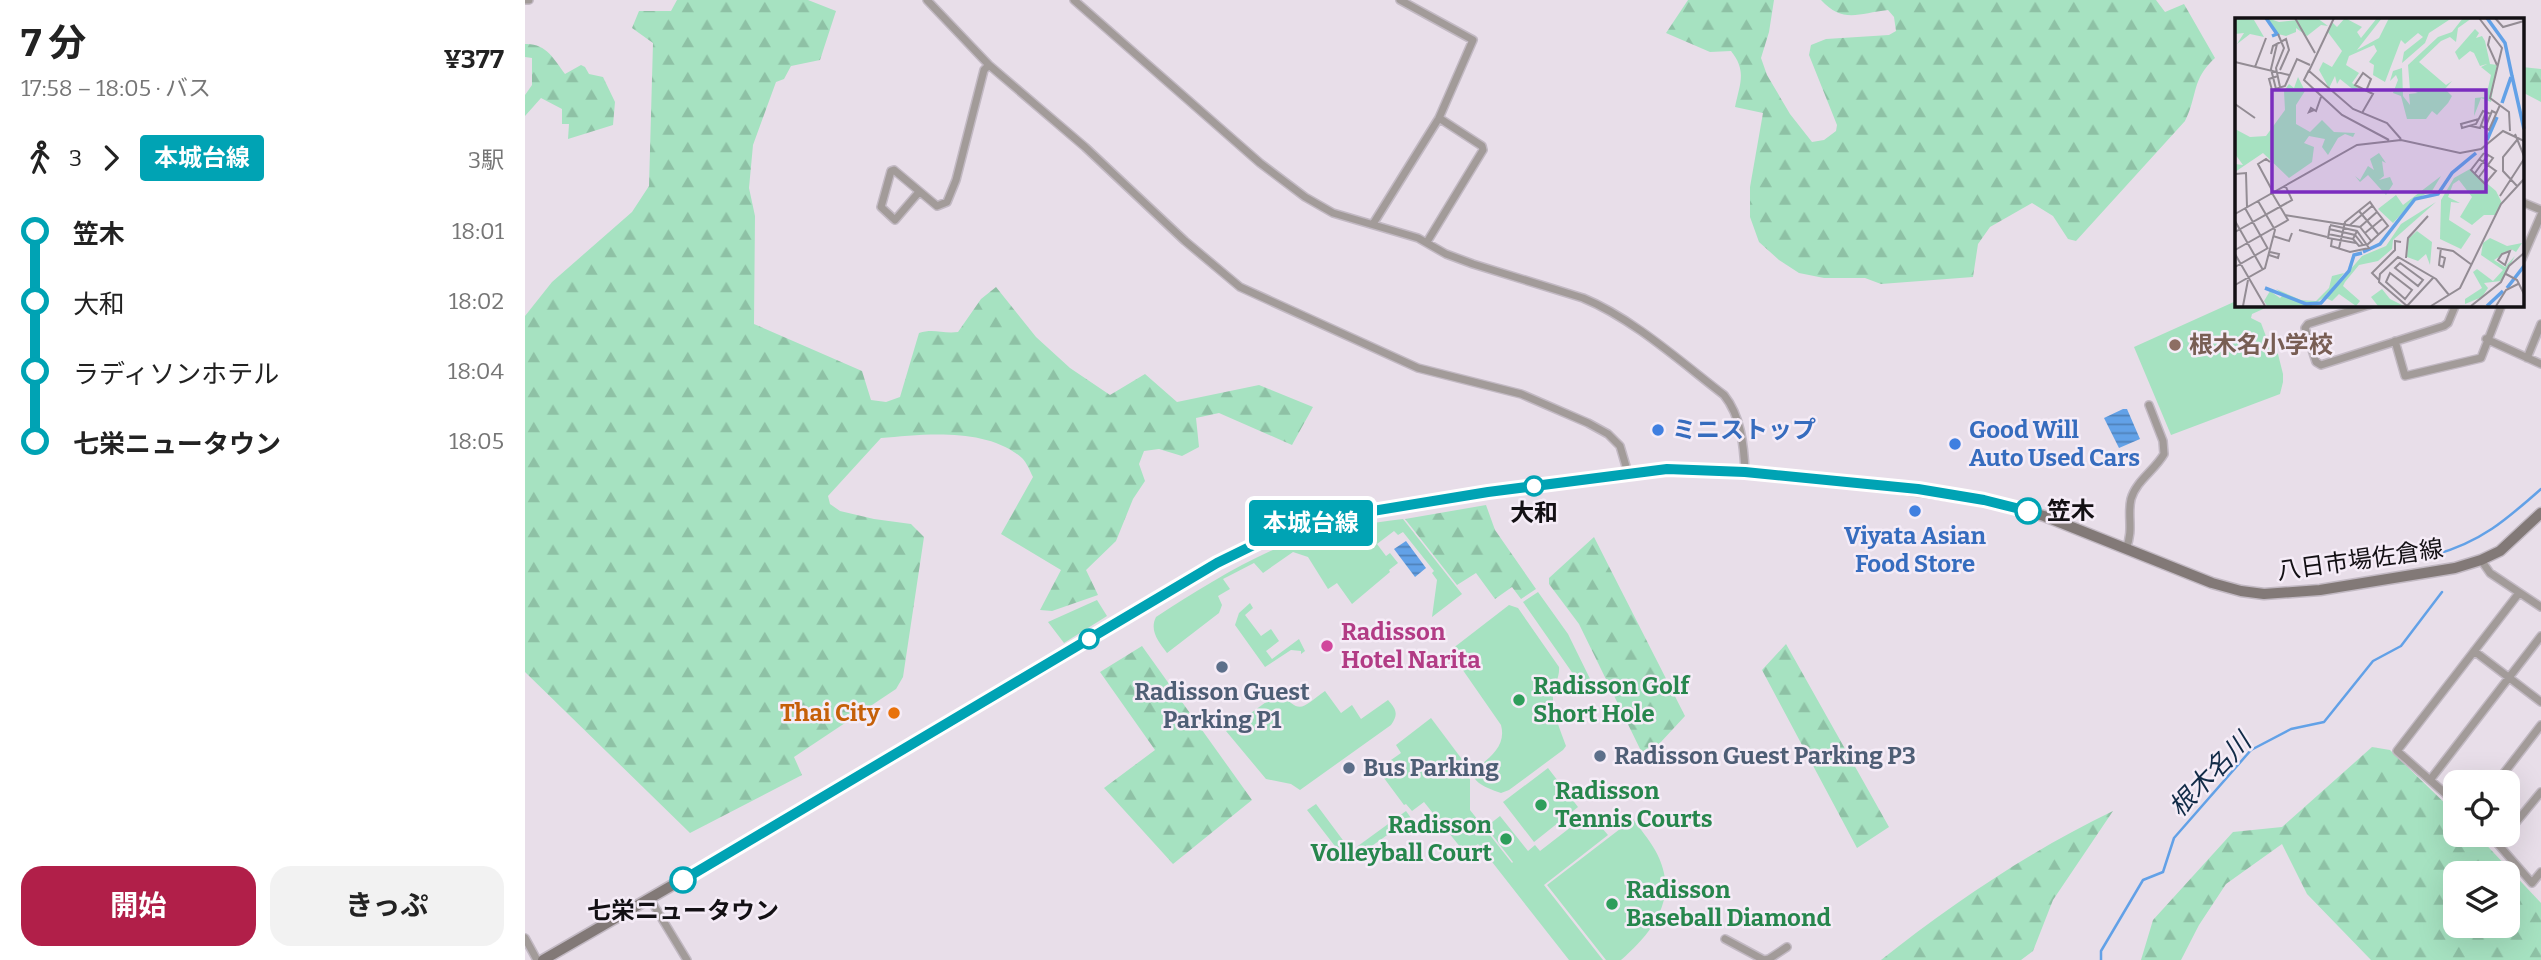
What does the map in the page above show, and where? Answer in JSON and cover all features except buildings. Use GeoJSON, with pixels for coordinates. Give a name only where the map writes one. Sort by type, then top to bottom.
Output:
{"type":"FeatureCollection","features":[{"type":"Feature","properties":{"kind":"main road","name":"八日市場佐倉線"},"geometry":{"type":"LineString","coordinates":[[543,960],[1217,563],[1253,544],[1297,526],[1330,518],[1488,492],[1628,473],[1683,469],[1745,472],[1918,489],[1984,500],[2044,516],[2212,583],[2241,591],[2291,594],[2455,568],[2481,560],[2508,545],[2541,513]]}},
{"type":"Feature","properties":{"kind":"street"},"geometry":{"type":"LineString","coordinates":[[927,0],[989,65],[1085,147],[1185,241],[1240,287],[1418,368],[1521,394],[1588,423],[1608,434],[1620,446],[1628,473]]}},
{"type":"Feature","properties":{"kind":"street"},"geometry":{"type":"LineString","coordinates":[[1074,0],[1287,185],[1333,213],[1373,223],[1427,242],[1446,254],[1473,264],[1591,301],[1632,325],[1730,403],[1744,449],[1745,472]]}},
{"type":"Feature","properties":{"kind":"street"},"geometry":{"type":"LineString","coordinates":[[1373,223],[1439,118],[1473,40],[1417,4],[1400,0]]}},
{"type":"Feature","properties":{"kind":"street"},"geometry":{"type":"LineString","coordinates":[[919,192],[895,220],[881,207],[891,171],[894,170],[937,206],[943,205],[951,195],[985,70],[989,65]]}},
{"type":"Feature","properties":{"kind":"street"},"geometry":{"type":"LineString","coordinates":[[1427,242],[1483,150],[1482,146],[1439,118]]}},
{"type":"Feature","properties":{"kind":"street"},"geometry":{"type":"LineString","coordinates":[[2523,202],[2541,213],[2523,257]]}},
{"type":"Feature","properties":{"kind":"street"},"geometry":{"type":"LineString","coordinates":[[2366,306],[2308,324],[2305,328],[2316,362],[2321,365],[2444,326],[2455,306]]}},
{"type":"Feature","properties":{"kind":"street"},"geometry":{"type":"LineString","coordinates":[[2395,341],[2405,376],[2481,358],[2486,339],[2501,306]]}},
{"type":"Feature","properties":{"kind":"street"},"geometry":{"type":"LineString","coordinates":[[2527,358],[2541,324]]}},
{"type":"Feature","properties":{"kind":"street"},"geometry":{"type":"LineString","coordinates":[[2486,339],[2541,364]]}},
{"type":"Feature","properties":{"kind":"street"},"geometry":{"type":"LineString","coordinates":[[2126,549],[2132,526],[2131,498],[2164,454],[2163,440],[2149,405]]}},
{"type":"Feature","properties":{"kind":"street"},"geometry":{"type":"LineString","coordinates":[[2481,560],[2490,573],[2541,607]]}},
{"type":"Feature","properties":{"kind":"street"},"geometry":{"type":"LineString","coordinates":[[2443,791],[2397,751],[2519,593]]}},
{"type":"Feature","properties":{"kind":"street"},"geometry":{"type":"LineString","coordinates":[[2430,780],[2541,636]]}},
{"type":"Feature","properties":{"kind":"street"},"geometry":{"type":"LineString","coordinates":[[2474,651],[2541,702]]}},
{"type":"Feature","properties":{"kind":"street"},"geometry":{"type":"LineString","coordinates":[[2506,770],[2541,725]]}},
{"type":"Feature","properties":{"kind":"street"},"geometry":{"type":"LineString","coordinates":[[2520,818],[2541,792]]}},
{"type":"Feature","properties":{"kind":"street"},"geometry":{"type":"LineString","coordinates":[[2501,847],[2532,883],[2541,872]]}},
{"type":"Feature","properties":{"kind":"street"},"geometry":{"type":"LineString","coordinates":[[650,899],[687,960]]}},
{"type":"Feature","properties":{"kind":"street"},"geometry":{"type":"LineString","coordinates":[[525,938],[537,960]]}},
{"type":"Feature","properties":{"kind":"street"},"geometry":{"type":"LineString","coordinates":[[1725,939],[1764,960],[1787,947]]}},
{"type":"Feature","properties":{"kind":"green space"},"geometry":{"type":"Polygon","coordinates":[[[677,0],[808,0],[836,11],[820,60],[791,66],[784,79],[776,82],[753,145],[749,188],[755,216],[754,324],[862,371],[871,400],[886,402],[900,397],[919,333],[958,332],[981,299],[996,287],[1036,337],[1070,368],[1110,395],[1145,374],[1177,402],[1259,385],[1313,407],[1292,445],[1219,413],[1196,418],[1199,447],[1182,456],[1159,449],[1144,451],[1139,464],[1145,481],[1133,499],[1116,541],[1086,570],[1098,595],[1052,611],[1040,610],[1061,570],[1001,534],[1033,477],[1022,458],[1008,448],[973,437],[935,434],[881,438],[828,496],[830,504],[840,511],[911,524],[924,537],[903,677],[896,689],[794,757],[802,775],[690,833],[525,672],[525,316],[552,282],[632,212],[649,186],[653,43],[632,28],[639,11],[671,11],[677,0]]]}},
{"type":"Feature","properties":{"kind":"green space"},"geometry":{"type":"Polygon","coordinates":[[[1688,0],[1774,0],[1769,32],[1761,58],[1767,75],[1790,114],[1812,142],[1824,140],[1836,131],[1837,125],[1809,55],[1811,45],[1826,39],[1889,35],[1896,31],[1894,17],[1888,10],[1844,15],[1821,0],[2156,0],[2165,12],[2184,4],[2215,58],[2198,81],[2185,121],[2076,241],[2068,239],[2053,216],[2032,203],[1990,227],[1978,244],[1973,277],[1881,284],[1865,278],[1824,278],[1799,273],[1759,242],[1750,217],[1750,187],[1763,113],[1735,107],[1741,71],[1731,51],[1710,52],[1666,33],[1688,0]]]}},
{"type":"Feature","properties":{"kind":"green space"},"geometry":{"type":"Polygon","coordinates":[[[525,44],[544,49],[565,74],[581,65],[589,74],[603,77],[615,102],[613,125],[568,139],[569,124],[562,124],[562,109],[541,98],[525,116],[525,95],[532,85],[532,58],[525,57],[525,44]]]}},
{"type":"Feature","properties":{"kind":"green space"},"geometry":{"type":"Polygon","coordinates":[[[2523,67],[2541,69],[2541,102],[2523,93],[2523,67]]]}},
{"type":"Feature","properties":{"kind":"green space"},"geometry":{"type":"Polygon","coordinates":[[[2235,301],[2235,306],[2270,306],[2252,314],[2251,318],[2261,323],[2270,347],[2278,354],[2283,374],[2280,394],[2171,435],[2134,347],[2235,301]]]}},
{"type":"Feature","properties":{"kind":"green space"},"geometry":{"type":"Polygon","coordinates":[[[1486,505],[1495,530],[1536,589],[1521,599],[1512,587],[1495,599],[1476,573],[1457,585],[1405,519],[1486,505]]]}},
{"type":"Feature","properties":{"kind":"green space"},"geometry":{"type":"Polygon","coordinates":[[[1403,519],[1462,594],[1432,617],[1437,580],[1432,573],[1434,571],[1403,532],[1398,535],[1394,531],[1377,544],[1386,556],[1390,553],[1398,563],[1352,604],[1337,583],[1328,589],[1308,557],[1293,552],[1263,573],[1254,563],[1223,579],[1230,589],[1218,596],[1222,605],[1219,613],[1167,653],[1156,636],[1156,617],[1256,558],[1319,533],[1403,519]]]}},
{"type":"Feature","properties":{"kind":"green space"},"geometry":{"type":"Polygon","coordinates":[[[1594,537],[1685,716],[1648,756],[1642,753],[1579,624],[1549,584],[1549,578],[1594,537]]]}},
{"type":"Feature","properties":{"kind":"green space"},"geometry":{"type":"Polygon","coordinates":[[[1538,592],[1568,634],[1596,691],[1585,691],[1523,602],[1538,592]]]}},
{"type":"Feature","properties":{"kind":"green space"},"geometry":{"type":"Polygon","coordinates":[[[1097,600],[1107,616],[1064,643],[1048,622],[1097,600]]]}},
{"type":"Feature","properties":{"kind":"green space"},"geometry":{"type":"Polygon","coordinates":[[[1250,603],[1253,608],[1245,615],[1261,636],[1271,629],[1279,641],[1266,651],[1272,659],[1299,639],[1305,651],[1301,654],[1301,651],[1291,650],[1265,667],[1235,625],[1239,613],[1250,603]]]}},
{"type":"Feature","properties":{"kind":"green space","name":"Radisson Golf Short Hole"},"geometry":{"type":"Polygon","coordinates":[[[1509,605],[1518,608],[1559,667],[1553,701],[1566,746],[1509,790],[1501,793],[1479,783],[1473,776],[1473,771],[1499,746],[1501,725],[1451,653],[1452,649],[1509,605]]]}},
{"type":"Feature","properties":{"kind":"green space"},"geometry":{"type":"Polygon","coordinates":[[[1786,644],[1889,827],[1857,848],[1762,670],[1786,644]]]}},
{"type":"Feature","properties":{"kind":"green space"},"geometry":{"type":"Polygon","coordinates":[[[1142,646],[1252,800],[1173,864],[1104,788],[1155,750],[1100,672],[1142,646]]]}},
{"type":"Feature","properties":{"kind":"green space"},"geometry":{"type":"Polygon","coordinates":[[[1325,691],[1341,713],[1352,705],[1361,719],[1388,700],[1396,715],[1391,725],[1300,790],[1291,784],[1266,779],[1226,731],[1280,692],[1293,704],[1302,706],[1325,691]]]}},
{"type":"Feature","properties":{"kind":"green space"},"geometry":{"type":"Polygon","coordinates":[[[1431,718],[1470,770],[1470,810],[1512,863],[1486,827],[1500,816],[1528,851],[1535,845],[1540,851],[1589,813],[1608,835],[1544,885],[1603,960],[1569,960],[1478,844],[1465,853],[1424,802],[1412,811],[1404,805],[1381,774],[1394,765],[1391,760],[1401,753],[1396,745],[1431,718]]]}},
{"type":"Feature","properties":{"kind":"green space"},"geometry":{"type":"Polygon","coordinates":[[[2372,747],[2390,750],[2443,801],[2443,847],[2488,847],[2501,861],[2443,861],[2443,938],[2520,938],[2520,881],[2541,903],[2541,960],[2371,960],[2307,894],[2282,844],[2226,884],[2199,925],[2181,960],[2141,960],[2153,920],[2233,832],[2282,827],[2372,747]]]}},
{"type":"Feature","properties":{"kind":"green space","name":"Radisson Tennis Courts"},"geometry":{"type":"Polygon","coordinates":[[[1548,768],[1578,807],[1534,842],[1503,802],[1548,768]]]}},
{"type":"Feature","properties":{"kind":"green space"},"geometry":{"type":"Polygon","coordinates":[[[1316,804],[1351,851],[1406,811],[1411,818],[1348,863],[1307,810],[1316,804]]]}},
{"type":"Feature","properties":{"kind":"green space"},"geometry":{"type":"Polygon","coordinates":[[[2113,811],[2053,900],[2033,951],[2021,960],[1881,960],[1993,879],[2052,843],[2113,811]]]}},
{"type":"Feature","properties":{"kind":"green space","name":"Radisson Baseball Diamond"},"geometry":{"type":"Polygon","coordinates":[[[1633,819],[1653,846],[1662,867],[1664,897],[1653,925],[1633,949],[1621,960],[1606,960],[1547,885],[1633,819]]]}},
{"type":"Feature","properties":{"kind":"water"},"geometry":{"type":"Polygon","coordinates":[[[2127,409],[2140,439],[2119,448],[2104,418],[2127,409]]]}},
{"type":"Feature","properties":{"kind":"water"},"geometry":{"type":"Polygon","coordinates":[[[1406,541],[1426,568],[1415,577],[1394,549],[1406,541]]]}},
{"type":"Feature","properties":{"kind":"waterway","name":"根木名川"},"geometry":{"type":"LineString","coordinates":[[2434,555],[2466,544],[2492,529],[2541,489]]}},
{"type":"Feature","properties":{"kind":"waterway","name":"根木名川"},"geometry":{"type":"LineString","coordinates":[[2101,960],[2101,951],[2143,880],[2163,872],[2174,838],[2251,750],[2291,729],[2324,722],[2373,661],[2401,646],[2442,592]]}},
{"type":"Feature","properties":{"kind":"bus line","name":"本城台線"},"geometry":{"type":"LineString","coordinates":[[683,880],[1217,563],[1253,544],[1297,526],[1367,511],[1488,492],[1667,469],[1745,472],[1918,489],[1984,500],[2028,511]]}},
{"type":"Feature","properties":{"kind":"place","name":"根木名小学校"},"geometry":{"type":"Point","coordinates":[2175,345]}},
{"type":"Feature","properties":{"kind":"place","name":"ミニストップ"},"geometry":{"type":"Point","coordinates":[1658,430]}},
{"type":"Feature","properties":{"kind":"place","name":"Good Will Auto Used Cars"},"geometry":{"type":"Point","coordinates":[1955,444]}},
{"type":"Feature","properties":{"kind":"place","name":"大和"},"geometry":{"type":"Point","coordinates":[1534,486]}},
{"type":"Feature","properties":{"kind":"place","name":"Viyata Asian Food Store"},"geometry":{"type":"Point","coordinates":[1915,511]}},
{"type":"Feature","properties":{"kind":"place","name":"笠木"},"geometry":{"type":"Point","coordinates":[2028,511]}},
{"type":"Feature","properties":{"kind":"place","name":"Radisson Hotel Narita"},"geometry":{"type":"Point","coordinates":[1327,646]}},
{"type":"Feature","properties":{"kind":"place","name":"Radisson Guest Parking P1"},"geometry":{"type":"Point","coordinates":[1222,667]}},
{"type":"Feature","properties":{"kind":"place","name":"Radisson Golf Short Hole"},"geometry":{"type":"Point","coordinates":[1519,700]}},
{"type":"Feature","properties":{"kind":"place","name":"Thai City"},"geometry":{"type":"Point","coordinates":[894,713]}},
{"type":"Feature","properties":{"kind":"place","name":"Radisson Guest Parking P3"},"geometry":{"type":"Point","coordinates":[1600,756]}},
{"type":"Feature","properties":{"kind":"place","name":"Bus Parking"},"geometry":{"type":"Point","coordinates":[1349,768]}},
{"type":"Feature","properties":{"kind":"place","name":"Radisson Tennis Courts"},"geometry":{"type":"Point","coordinates":[1541,805]}},
{"type":"Feature","properties":{"kind":"place","name":"Radisson Volleyball Court"},"geometry":{"type":"Point","coordinates":[1506,839]}},
{"type":"Feature","properties":{"kind":"place","name":"七栄ニュータウン"},"geometry":{"type":"Point","coordinates":[683,880]}},
{"type":"Feature","properties":{"kind":"place","name":"Radisson Baseball Diamond"},"geometry":{"type":"Point","coordinates":[1612,904]}}]}
